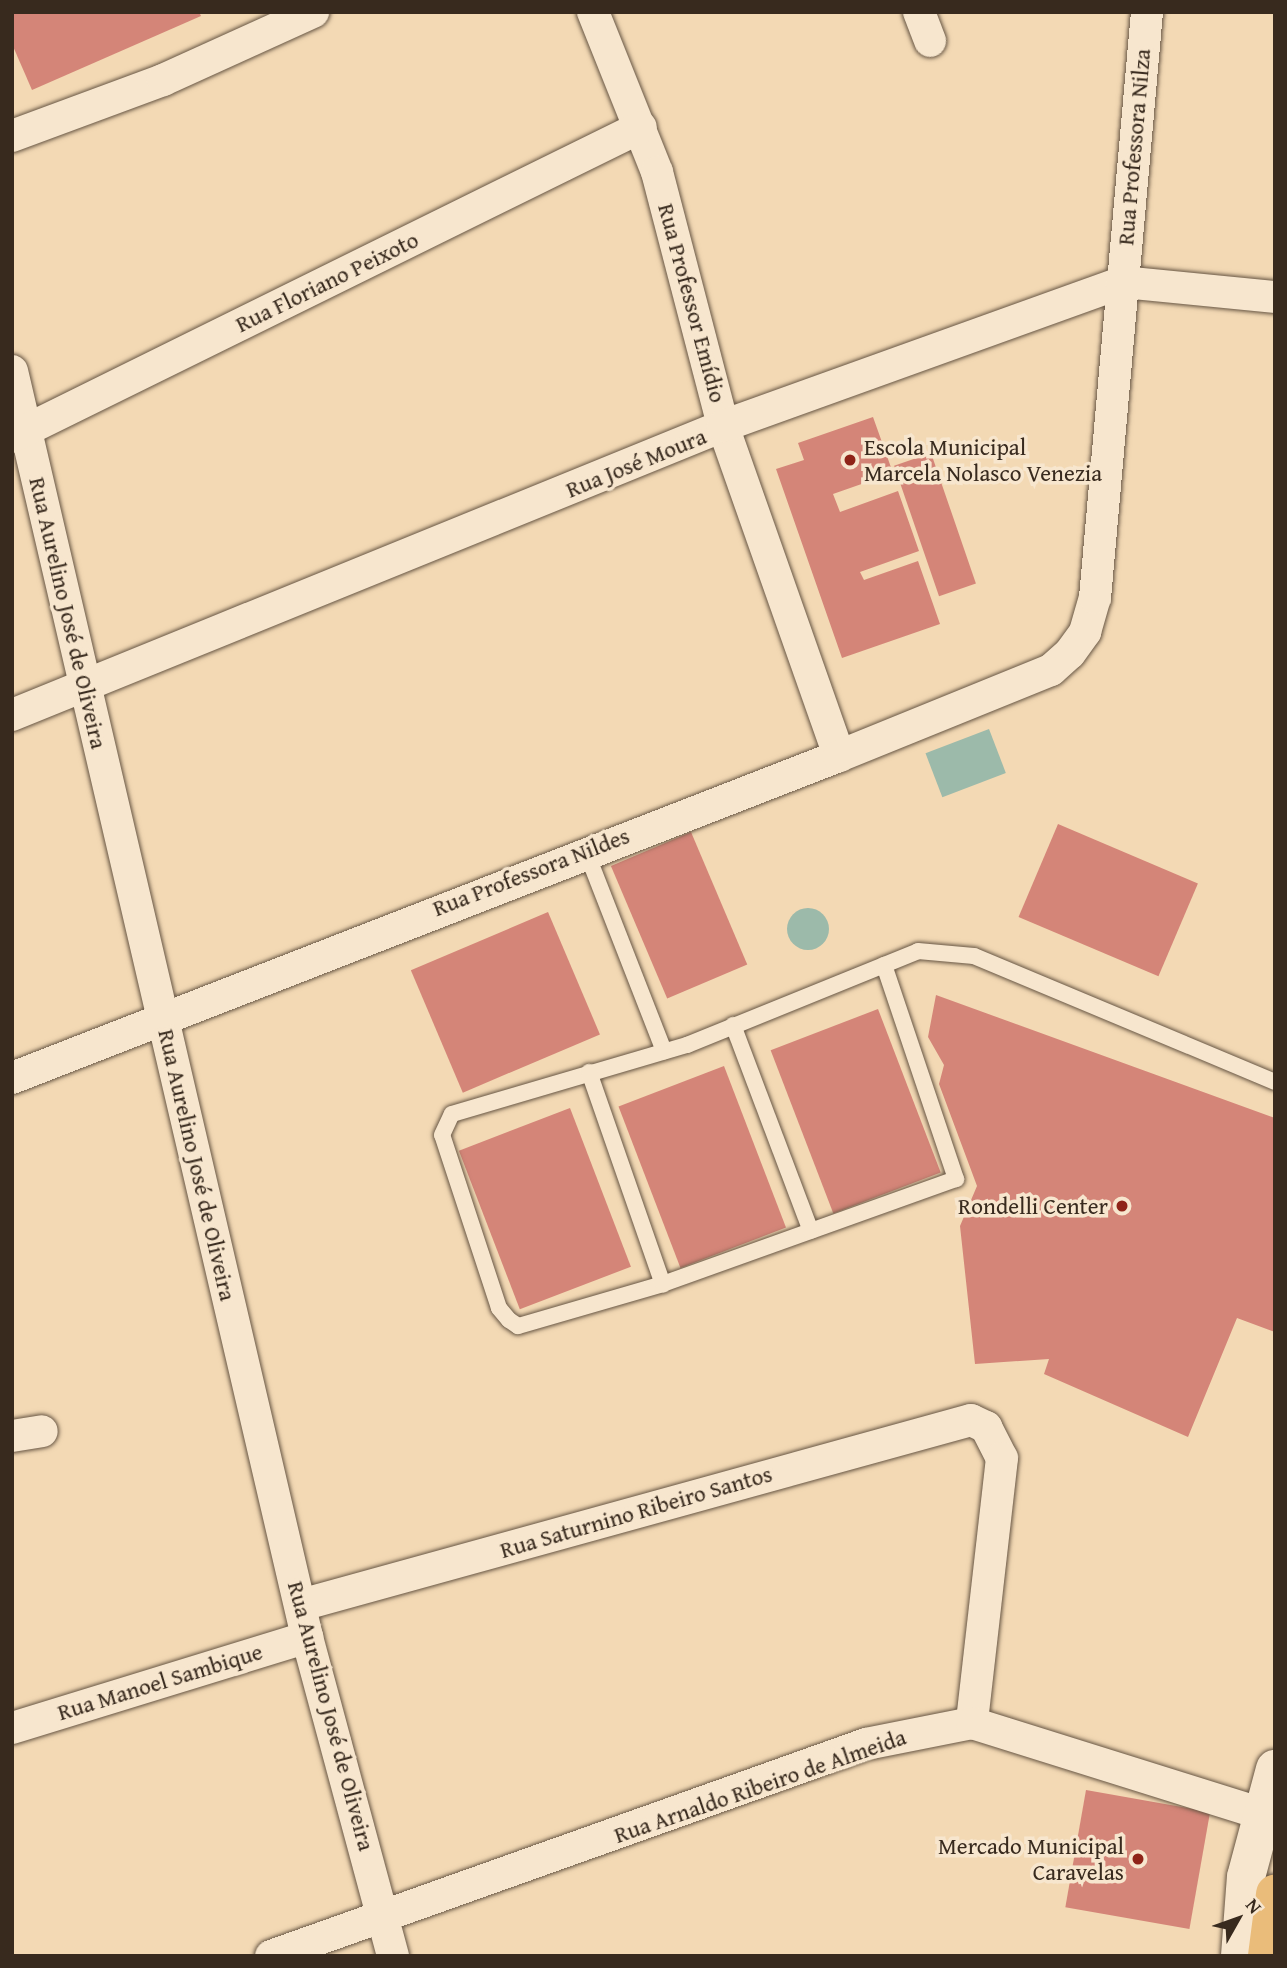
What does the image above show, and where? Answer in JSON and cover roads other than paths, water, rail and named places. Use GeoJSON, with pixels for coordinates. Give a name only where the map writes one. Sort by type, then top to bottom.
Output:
{"type":"FeatureCollection","features":[{"type":"Feature","properties":{"kind":"main road"},"geometry":{"type":"LineString","coordinates":[[1248,1953],[1275,1894]]}},
{"type":"Feature","properties":{"kind":"street"},"geometry":{"type":"LineString","coordinates":[[12,136],[163,80],[313,12]]}},
{"type":"Feature","properties":{"kind":"street","name":"Rua Professor Emídio"},"geometry":{"type":"LineString","coordinates":[[593,12],[641,127],[723,426],[839,755]]}},
{"type":"Feature","properties":{"kind":"street"},"geometry":{"type":"LineString","coordinates":[[919,12],[930,41]]}},
{"type":"Feature","properties":{"kind":"street","name":"Rua Professora Nilza"},"geometry":{"type":"LineString","coordinates":[[1051,670],[1085,632],[1095,598],[1147,12]]}},
{"type":"Feature","properties":{"kind":"street","name":"Rua Floriano Peixoto"},"geometry":{"type":"LineString","coordinates":[[19,434],[641,127]]}},
{"type":"Feature","properties":{"kind":"street","name":"Rua José Moura"},"geometry":{"type":"LineString","coordinates":[[12,715],[723,426],[1122,282],[1275,297]]}},
{"type":"Feature","properties":{"kind":"street","name":"Rua Aurelino José de Oliveira"},"geometry":{"type":"LineString","coordinates":[[12,371],[19,434],[85,686],[307,1637],[393,1956]]}},
{"type":"Feature","properties":{"kind":"street","name":"Rua Professora Nildes"},"geometry":{"type":"LineString","coordinates":[[12,1078],[586,850],[839,755],[1051,670]]}},
{"type":"Feature","properties":{"kind":"street","name":"Rua Saturnino Ribeiro Santos"},"geometry":{"type":"LineString","coordinates":[[301,1605],[971,1420],[986,1426],[1002,1458],[972,1723]]}},
{"type":"Feature","properties":{"kind":"street","name":"Rua Manoel Sambique"},"geometry":{"type":"LineString","coordinates":[[12,1728],[307,1637]]}},
{"type":"Feature","properties":{"kind":"street","name":"Rua Arnaldo Ribeiro de Almeida"},"geometry":{"type":"LineString","coordinates":[[271,1956],[384,1919],[866,1744],[972,1723],[1261,1813]]}},
{"type":"Feature","properties":{"kind":"street"},"geometry":{"type":"LineString","coordinates":[[1248,1953],[1261,1813],[1275,1769]]}},
{"type":"Feature","properties":{"kind":"lane"},"geometry":{"type":"LineString","coordinates":[[586,850],[664,1051]]}},
{"type":"Feature","properties":{"kind":"lane"},"geometry":{"type":"LineString","coordinates":[[884,965],[956,1179],[663,1284],[518,1326],[499,1308],[442,1135],[452,1114],[470,1106],[664,1051],[733,1026],[884,965],[930,948],[957,951],[1275,1082]]}},
{"type":"Feature","properties":{"kind":"lane"},"geometry":{"type":"LineString","coordinates":[[733,1026],[811,1231]]}},
{"type":"Feature","properties":{"kind":"lane"},"geometry":{"type":"LineString","coordinates":[[589,1072],[663,1284]]}},
{"type":"Feature","properties":{"kind":"place","name":"Escola Municipal Marcela Nolasco Venezia"},"geometry":{"type":"Point","coordinates":[850,460]}},
{"type":"Feature","properties":{"kind":"place","name":"Rondelli Center"},"geometry":{"type":"Point","coordinates":[1122,1206]}},
{"type":"Feature","properties":{"kind":"place","name":"Mercado Municipal Caravelas"},"geometry":{"type":"Point","coordinates":[1138,1859]}}]}
